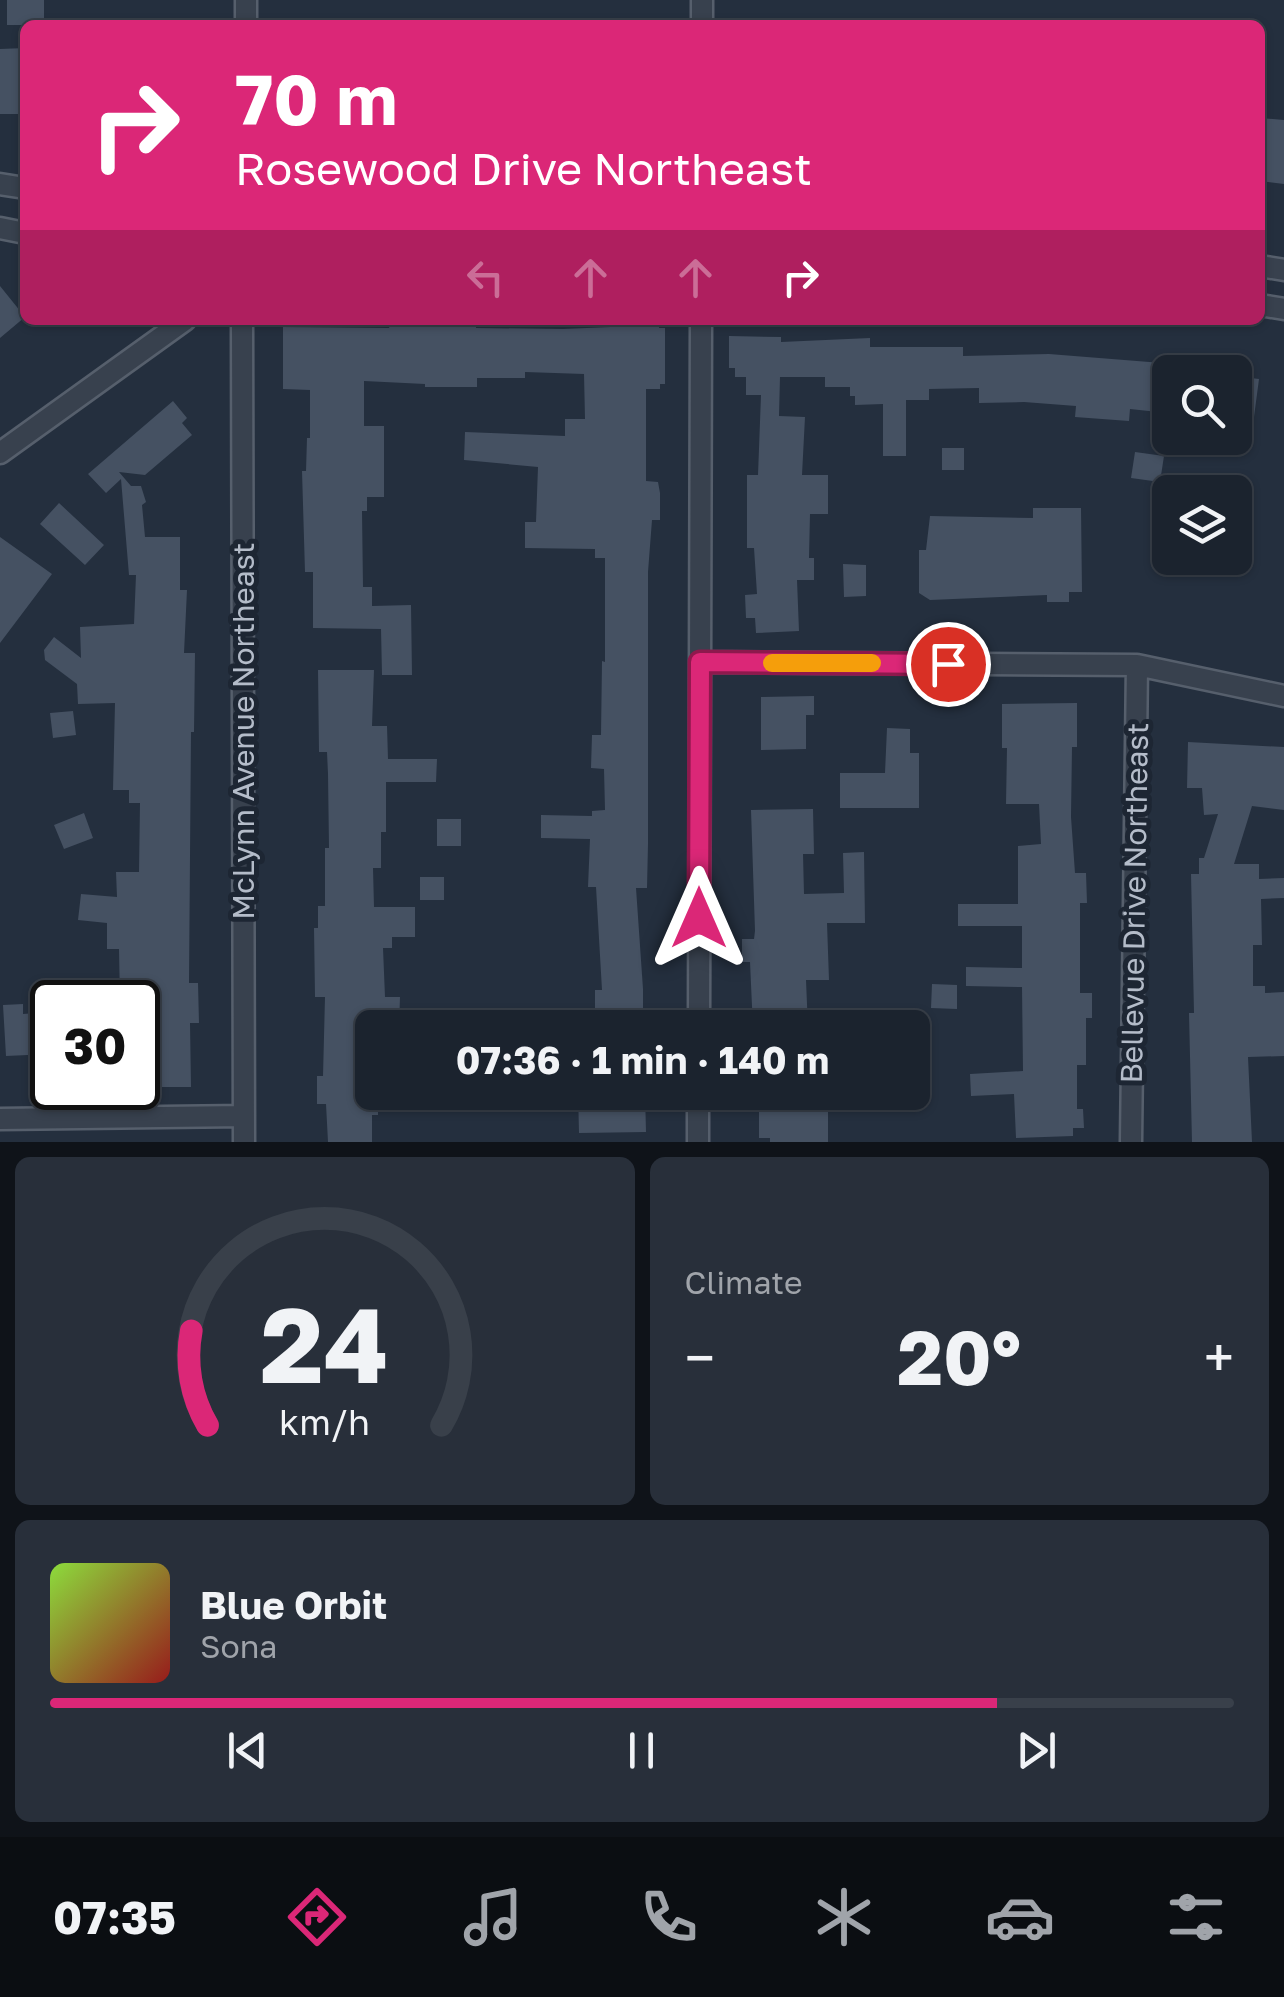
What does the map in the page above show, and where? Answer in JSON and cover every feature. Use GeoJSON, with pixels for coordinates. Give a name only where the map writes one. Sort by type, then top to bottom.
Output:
{"type":"FeatureCollection","features":[{"type":"Feature","properties":{"kind":"street"},"geometry":{"type":"LineString","coordinates":[[0,453],[178,325]]}},
{"type":"Feature","properties":{"kind":"street","name":"McLynn Avenue Northeast"},"geometry":{"type":"LineString","coordinates":[[242,325],[244,1142]]}},
{"type":"Feature","properties":{"kind":"street"},"geometry":{"type":"LineString","coordinates":[[698,1010],[701,325]]}},
{"type":"Feature","properties":{"kind":"street"},"geometry":{"type":"LineString","coordinates":[[700,662],[1137,664],[1284,696]]}},
{"type":"Feature","properties":{"kind":"street","name":"Bellevue Drive Northeast"},"geometry":{"type":"LineString","coordinates":[[1131,1142],[1137,664]]}},
{"type":"Feature","properties":{"kind":"street"},"geometry":{"type":"LineString","coordinates":[[698,1110],[698,1142]]}},
{"type":"Feature","properties":{"kind":"street"},"geometry":{"type":"LineString","coordinates":[[0,1119],[244,1116]]}},
{"type":"Feature","properties":{"kind":"building"},"geometry":{"type":"Polygon","coordinates":[[[7,0],[44,0],[44,20],[20,20],[20,25],[7,25],[7,0]]]}},
{"type":"Feature","properties":{"kind":"building"},"geometry":{"type":"Polygon","coordinates":[[[20,48],[20,114],[0,114],[0,49],[20,48]]]}},
{"type":"Feature","properties":{"kind":"building"},"geometry":{"type":"Polygon","coordinates":[[[1265,118],[1284,120],[1284,184],[1265,182],[1265,118]]]}},
{"type":"Feature","properties":{"kind":"building"},"geometry":{"type":"Polygon","coordinates":[[[0,286],[20,311],[20,321],[0,338],[0,286]]]}},
{"type":"Feature","properties":{"kind":"building"},"geometry":{"type":"Polygon","coordinates":[[[283,327],[665,328],[665,384],[660,384],[660,389],[646,389],[646,481],[658,482],[660,520],[652,520],[648,572],[647,888],[636,888],[643,1010],[595,1010],[595,990],[602,990],[596,887],[588,887],[590,839],[541,838],[541,815],[592,816],[592,811],[605,810],[604,769],[591,768],[592,735],[601,735],[605,558],[595,558],[595,549],[525,548],[525,522],[536,522],[538,467],[464,460],[465,432],[565,436],[565,419],[585,419],[584,374],[525,372],[525,378],[477,378],[477,387],[364,381],[364,426],[384,426],[384,497],[367,497],[367,511],[362,511],[363,587],[372,587],[372,606],[411,605],[412,675],[382,675],[381,629],[313,628],[313,572],[305,572],[302,471],[306,471],[310,438],[310,390],[283,389],[283,327]]]}},
{"type":"Feature","properties":{"kind":"building"},"geometry":{"type":"Polygon","coordinates":[[[729,336],[781,337],[781,342],[870,338],[870,347],[963,347],[963,356],[1049,354],[1152,362],[1152,411],[1130,409],[1129,421],[1075,417],[1076,406],[979,403],[979,388],[929,389],[929,400],[906,400],[906,456],[883,456],[883,404],[855,405],[850,387],[825,387],[825,377],[780,377],[779,416],[805,417],[802,475],[828,475],[828,514],[810,514],[809,558],[814,558],[814,580],[797,580],[799,631],[756,633],[755,618],[746,618],[745,595],[757,594],[754,548],[747,548],[747,475],[758,475],[761,395],[746,395],[746,377],[735,377],[735,368],[729,368],[729,336]]]}},
{"type":"Feature","properties":{"kind":"building"},"geometry":{"type":"Polygon","coordinates":[[[1252,378],[1259,379],[1252,417],[1252,378]]]}},
{"type":"Feature","properties":{"kind":"building"},"geometry":{"type":"Polygon","coordinates":[[[173,401],[187,418],[182,423],[192,435],[145,475],[119,472],[131,486],[141,486],[146,502],[142,505],[145,537],[180,537],[180,590],[187,590],[184,653],[195,653],[189,983],[198,983],[199,1023],[190,1023],[191,1087],[160,1087],[160,980],[120,980],[119,949],[107,949],[107,923],[78,920],[81,894],[117,897],[116,872],[139,872],[140,803],[129,803],[129,790],[113,790],[115,703],[78,704],[77,684],[45,660],[44,650],[54,637],[81,658],[80,627],[134,624],[136,575],[129,575],[121,479],[106,493],[88,474],[173,401]]]}},
{"type":"Feature","properties":{"kind":"building"},"geometry":{"type":"Polygon","coordinates":[[[942,448],[964,448],[964,470],[942,470],[942,448]]]}},
{"type":"Feature","properties":{"kind":"building"},"geometry":{"type":"Polygon","coordinates":[[[1135,452],[1164,456],[1161,475],[1152,475],[1152,481],[1131,478],[1135,452]]]}},
{"type":"Feature","properties":{"kind":"building"},"geometry":{"type":"Polygon","coordinates":[[[59,503],[104,545],[85,565],[40,524],[59,503]]]}},
{"type":"Feature","properties":{"kind":"building"},"geometry":{"type":"Polygon","coordinates":[[[1033,508],[1081,508],[1082,592],[1069,592],[1069,602],[1047,602],[1047,595],[930,600],[919,593],[919,550],[926,550],[930,516],[1033,518],[1033,508]]]}},
{"type":"Feature","properties":{"kind":"building"},"geometry":{"type":"Polygon","coordinates":[[[0,537],[52,574],[0,643],[0,537]]]}},
{"type":"Feature","properties":{"kind":"building"},"geometry":{"type":"Polygon","coordinates":[[[843,564],[866,565],[866,596],[844,597],[843,564]]]}},
{"type":"Feature","properties":{"kind":"building"},"geometry":{"type":"Polygon","coordinates":[[[318,670],[374,670],[372,726],[387,726],[388,759],[437,759],[436,782],[386,782],[386,832],[381,832],[381,868],[373,868],[374,907],[415,907],[415,937],[392,937],[392,948],[383,948],[385,997],[400,997],[400,1010],[355,1010],[355,1110],[378,1110],[378,1115],[372,1115],[372,1142],[328,1142],[326,1104],[317,1104],[317,1076],[323,1076],[325,997],[315,997],[314,928],[318,928],[318,906],[325,906],[325,848],[329,848],[327,752],[319,752],[318,670]]]}},
{"type":"Feature","properties":{"kind":"building"},"geometry":{"type":"Polygon","coordinates":[[[814,696],[814,715],[806,715],[806,749],[761,750],[761,697],[814,696]]]}},
{"type":"Feature","properties":{"kind":"building"},"geometry":{"type":"Polygon","coordinates":[[[1077,703],[1071,817],[1075,873],[1086,873],[1087,903],[1080,903],[1080,993],[1092,993],[1092,1018],[1086,1018],[1086,1065],[1077,1065],[1077,1109],[1083,1109],[1084,1128],[1073,1128],[1073,1136],[1016,1138],[1014,1094],[971,1096],[970,1074],[1023,1071],[1022,987],[966,986],[966,967],[1022,968],[1022,926],[958,926],[958,904],[1018,904],[1018,846],[1041,844],[1039,804],[1006,804],[1007,748],[1002,748],[1002,704],[1077,703]]]}},
{"type":"Feature","properties":{"kind":"building"},"geometry":{"type":"Polygon","coordinates":[[[73,711],[76,735],[53,738],[50,713],[73,711]]]}},
{"type":"Feature","properties":{"kind":"building"},"geometry":{"type":"Polygon","coordinates":[[[887,728],[910,729],[910,753],[919,753],[919,808],[840,808],[840,773],[885,773],[887,728]]]}},
{"type":"Feature","properties":{"kind":"building"},"geometry":{"type":"Polygon","coordinates":[[[1188,742],[1284,747],[1284,810],[1252,806],[1234,864],[1259,864],[1259,879],[1284,878],[1284,898],[1261,899],[1262,945],[1253,945],[1253,986],[1265,986],[1265,993],[1284,992],[1284,1056],[1248,1057],[1252,1142],[1192,1142],[1191,874],[1199,874],[1199,858],[1204,858],[1218,814],[1204,815],[1202,788],[1187,788],[1188,742]]]}},
{"type":"Feature","properties":{"kind":"building"},"geometry":{"type":"Polygon","coordinates":[[[813,809],[814,854],[803,854],[804,894],[844,893],[843,853],[864,852],[865,923],[827,923],[829,980],[806,980],[807,1010],[752,1010],[750,962],[742,962],[742,939],[754,939],[755,931],[751,810],[813,809]]]}},
{"type":"Feature","properties":{"kind":"building"},"geometry":{"type":"Polygon","coordinates":[[[84,813],[93,838],[64,849],[54,825],[84,813]]]}},
{"type":"Feature","properties":{"kind":"building"},"geometry":{"type":"Polygon","coordinates":[[[437,819],[461,819],[461,846],[437,846],[437,819]]]}},
{"type":"Feature","properties":{"kind":"building"},"geometry":{"type":"Polygon","coordinates":[[[420,877],[444,877],[444,900],[420,900],[420,877]]]}},
{"type":"Feature","properties":{"kind":"building"},"geometry":{"type":"Polygon","coordinates":[[[932,984],[957,985],[957,1009],[931,1008],[932,984]]]}},
{"type":"Feature","properties":{"kind":"building"},"geometry":{"type":"Polygon","coordinates":[[[23,1004],[23,1014],[30,1013],[30,1055],[6,1056],[3,1005],[23,1004]]]}},
{"type":"Feature","properties":{"kind":"building"},"geometry":{"type":"Polygon","coordinates":[[[578,1110],[645,1110],[646,1132],[579,1133],[578,1110]]]}},
{"type":"Feature","properties":{"kind":"building"},"geometry":{"type":"Polygon","coordinates":[[[759,1110],[828,1110],[828,1142],[770,1142],[770,1138],[759,1138],[759,1110]]]}},
{"type":"Feature","properties":{"kind":"slow traffic"},"geometry":{"type":"LineString","coordinates":[[772,663],[872,663]]}},
{"type":"Feature","properties":{"kind":"route"},"geometry":{"type":"LineString","coordinates":[[699,918],[700,662],[948,664]]}}]}
